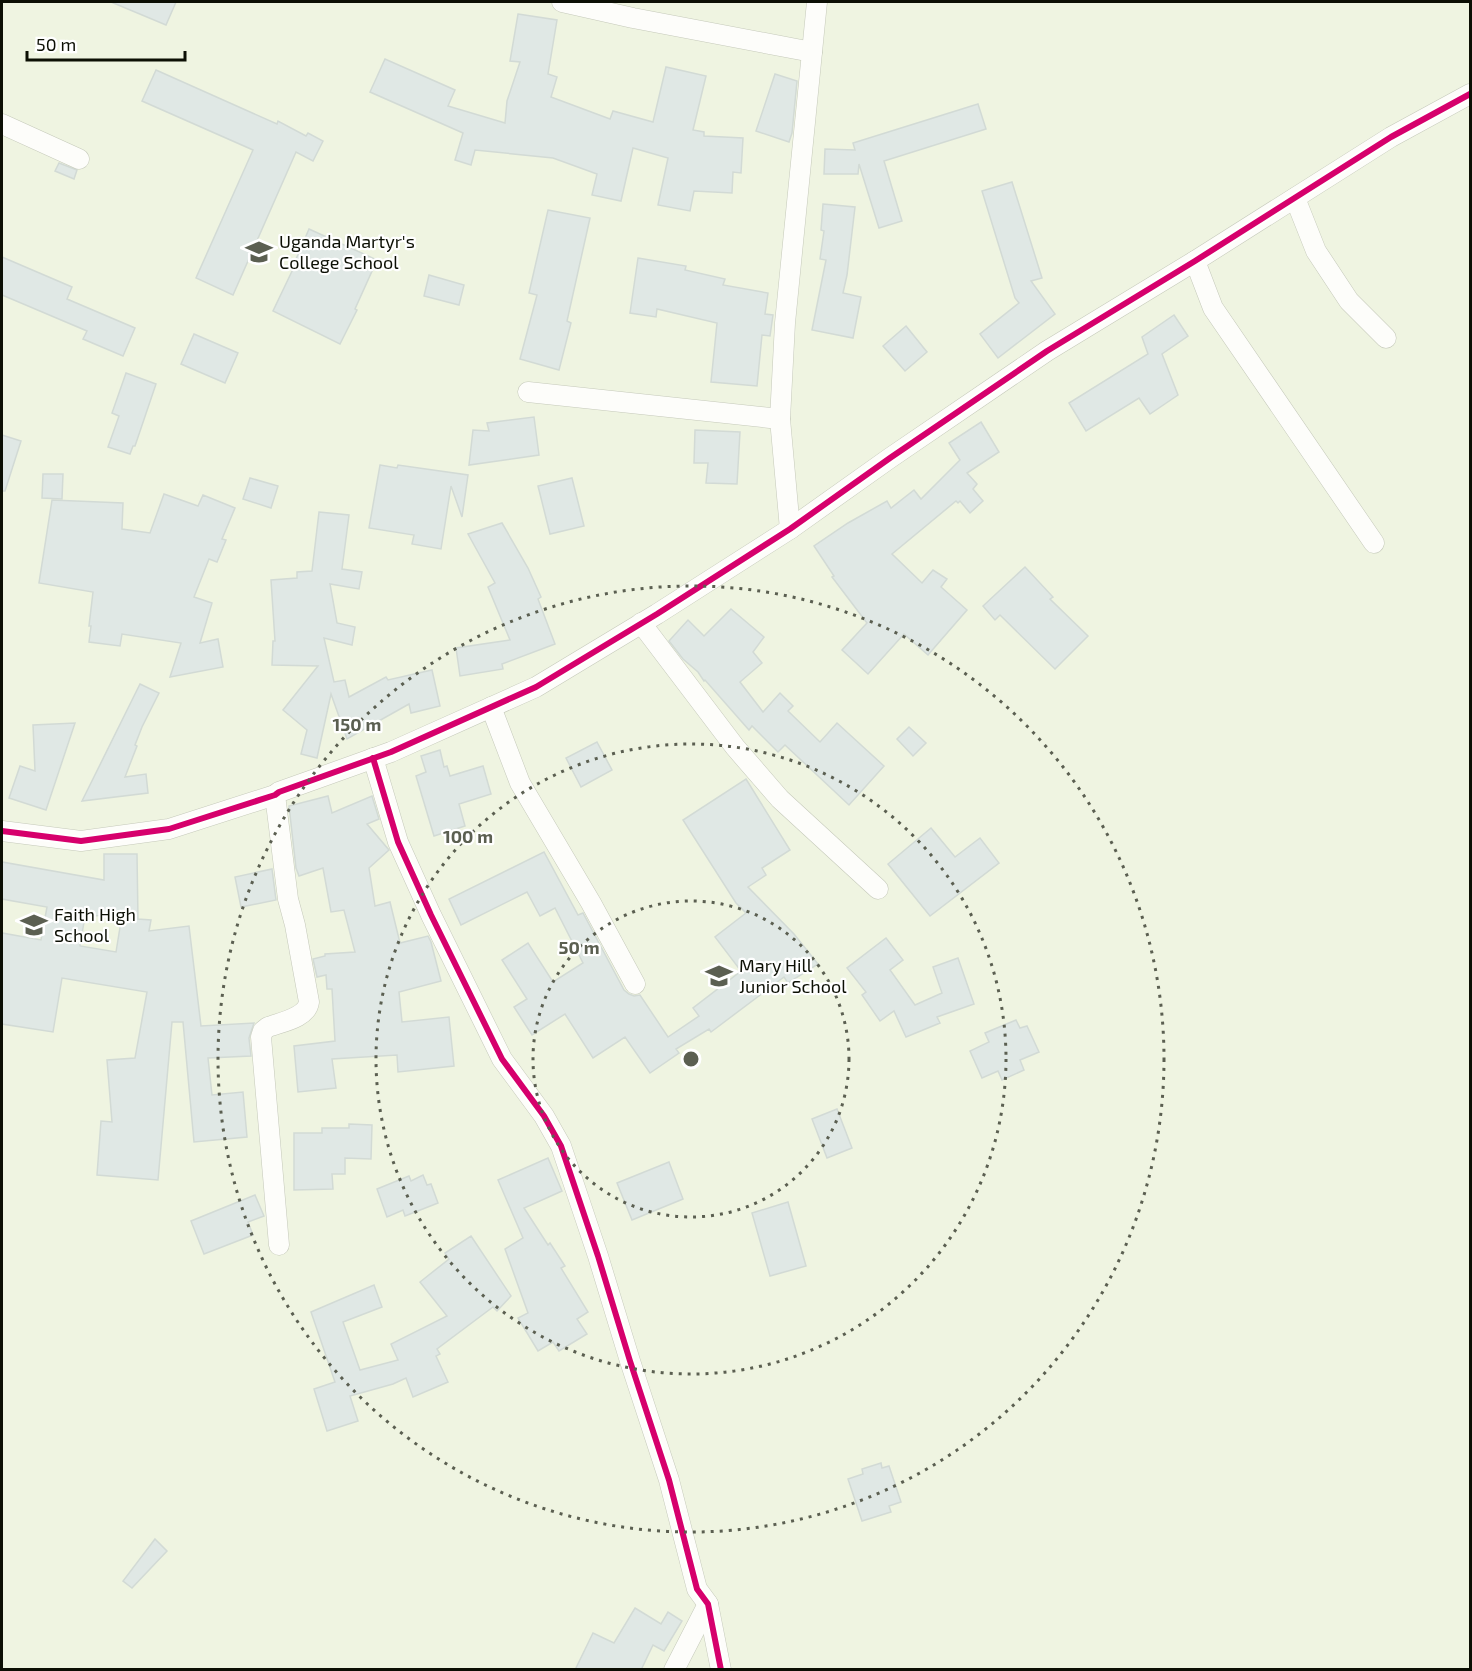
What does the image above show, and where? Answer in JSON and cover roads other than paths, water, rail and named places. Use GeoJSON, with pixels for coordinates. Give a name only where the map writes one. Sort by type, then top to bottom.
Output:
{"type":"FeatureCollection","features":[{"type":"Feature","properties":{"kind":"street"},"geometry":{"type":"LineString","coordinates":[[562,2],[812,52]]}},
{"type":"Feature","properties":{"kind":"street"},"geometry":{"type":"LineString","coordinates":[[790,529],[780,419],[785,322],[817,2]]}},
{"type":"Feature","properties":{"kind":"street"},"geometry":{"type":"LineString","coordinates":[[2,831],[81,841],[169,829],[274,795],[391,752],[536,687],[790,529],[1047,351],[1391,137],[1470,94]]}},
{"type":"Feature","properties":{"kind":"street"},"geometry":{"type":"LineString","coordinates":[[2,124],[79,159]]}},
{"type":"Feature","properties":{"kind":"street"},"geometry":{"type":"LineString","coordinates":[[1295,198],[1316,251],[1349,301],[1386,338]]}},
{"type":"Feature","properties":{"kind":"street"},"geometry":{"type":"LineString","coordinates":[[1195,261],[1213,308],[1374,543]]}},
{"type":"Feature","properties":{"kind":"street"},"geometry":{"type":"LineString","coordinates":[[528,392],[780,419]]}},
{"type":"Feature","properties":{"kind":"street"},"geometry":{"type":"LineString","coordinates":[[641,623],[735,747],[780,799],[878,889]]}},
{"type":"Feature","properties":{"kind":"street"},"geometry":{"type":"LineString","coordinates":[[491,707],[520,783],[591,903],[635,984]]}},
{"type":"Feature","properties":{"kind":"street"},"geometry":{"type":"LineString","coordinates":[[373,758],[398,842],[430,915],[502,1059],[544,1116],[561,1146],[669,1480],[697,1589],[708,1604],[721,1670]]}},
{"type":"Feature","properties":{"kind":"street"},"geometry":{"type":"LineString","coordinates":[[274,795],[288,899],[309,1002],[304,1013],[268,1027],[263,1031],[261,1037],[279,1245]]}},
{"type":"Feature","properties":{"kind":"street"},"geometry":{"type":"LineString","coordinates":[[674,1670],[708,1604]]}},
{"type":"Feature","properties":{"kind":"place","name":"Uganda Martyr's College School"},"geometry":{"type":"Point","coordinates":[259,252]}},
{"type":"Feature","properties":{"kind":"place","name":"Faith High School"},"geometry":{"type":"Point","coordinates":[34,925]}},
{"type":"Feature","properties":{"kind":"place","name":"Mary Hill Junior School"},"geometry":{"type":"Point","coordinates":[719,976]}}]}
